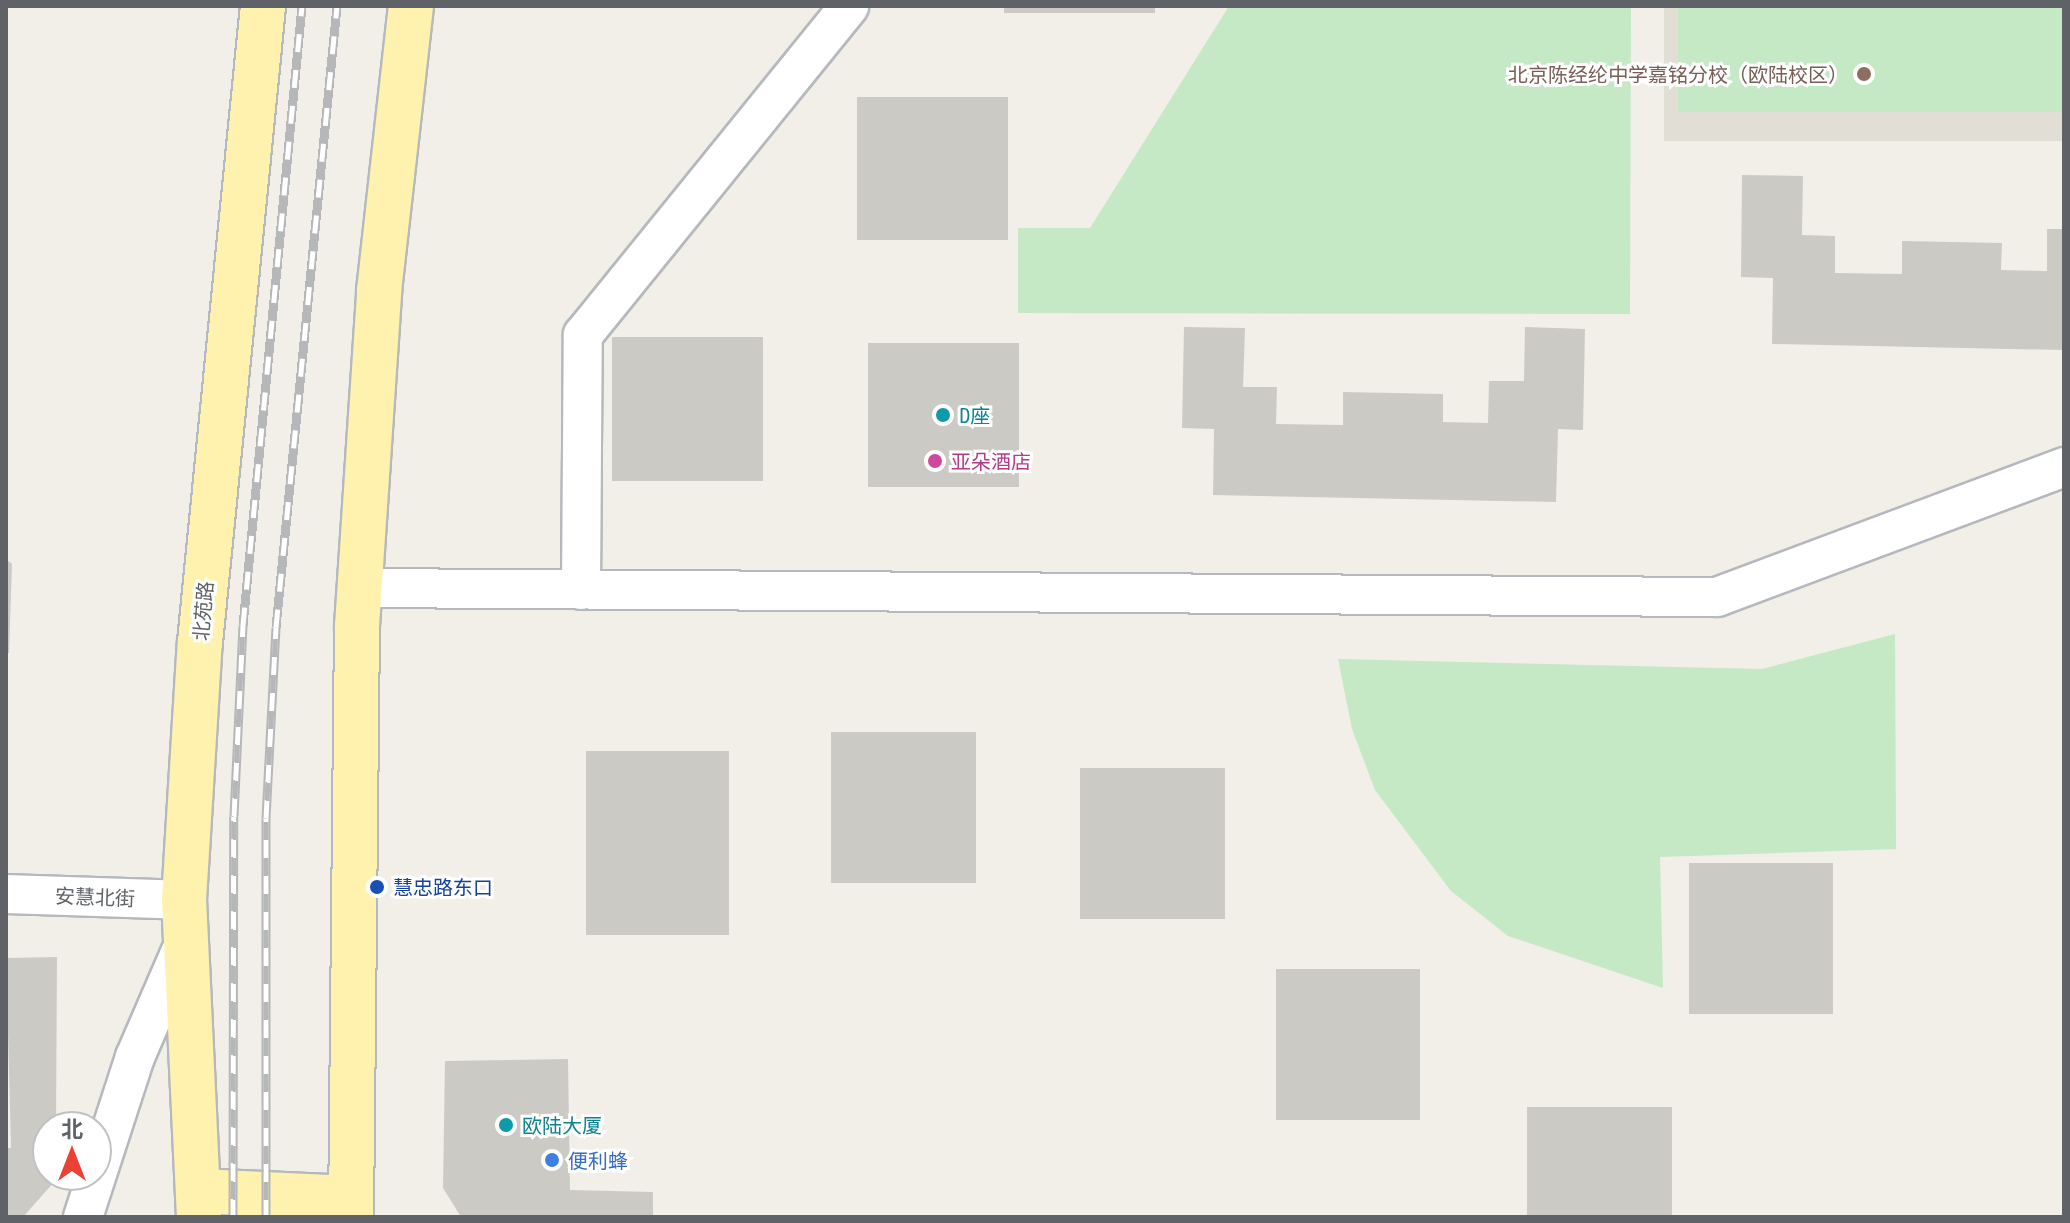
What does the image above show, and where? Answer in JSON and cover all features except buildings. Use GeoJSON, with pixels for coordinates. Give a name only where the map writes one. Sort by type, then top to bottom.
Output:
{"type":"FeatureCollection","features":[{"type":"Feature","properties":{"kind":"main road","name":"北苑路"},"geometry":{"type":"LineString","coordinates":[[198,1204],[184,900],[200,642],[263,6]]}},
{"type":"Feature","properties":{"kind":"main road"},"geometry":{"type":"LineString","coordinates":[[198,1204],[351,1208],[360,588],[379,291],[411,6]]}},
{"type":"Feature","properties":{"kind":"street"},"geometry":{"type":"LineString","coordinates":[[581,590],[583,335],[849,6]]}},
{"type":"Feature","properties":{"kind":"street"},"geometry":{"type":"LineString","coordinates":[[360,588],[1717,597],[2064,467]]}},
{"type":"Feature","properties":{"kind":"street","name":"安慧北街"},"geometry":{"type":"LineString","coordinates":[[6,894],[184,900]]}},
{"type":"Feature","properties":{"kind":"street"},"geometry":{"type":"LineString","coordinates":[[83,1217],[135,1057],[184,944]]}},
{"type":"Feature","properties":{"kind":"shaded area","name":"北京陈经纶中学嘉铭分校（欧陆校区）"},"geometry":{"type":"Polygon","coordinates":[[[1664,6],[2064,6],[2064,141],[1664,141],[1664,6]]]}},
{"type":"Feature","properties":{"kind":"green space"},"geometry":{"type":"Polygon","coordinates":[[[1229,6],[1631,6],[1630,314],[1018,313],[1018,228],[1090,228],[1229,6]]]}},
{"type":"Feature","properties":{"kind":"green space","name":"北京陈经纶中学嘉铭分校（欧陆校区）"},"geometry":{"type":"Polygon","coordinates":[[[1678,6],[2064,6],[2064,112],[1678,112],[1678,6]]]}},
{"type":"Feature","properties":{"kind":"green space"},"geometry":{"type":"Polygon","coordinates":[[[1895,634],[1896,849],[1660,857],[1663,988],[1508,936],[1451,891],[1375,790],[1352,729],[1338,659],[1762,669],[1895,634]]]}},
{"type":"Feature","properties":{"kind":"railway"},"geometry":{"type":"LineString","coordinates":[[233,1217],[234,816],[243,625],[302,6]]}},
{"type":"Feature","properties":{"kind":"railway"},"geometry":{"type":"LineString","coordinates":[[266,1217],[266,818],[276,627],[337,6]]}},
{"type":"Feature","properties":{"kind":"place","name":"北京陈经纶中学嘉铭分校（欧陆校区）"},"geometry":{"type":"Point","coordinates":[1864,74]}},
{"type":"Feature","properties":{"kind":"place","name":"D座"},"geometry":{"type":"Point","coordinates":[943,415]}},
{"type":"Feature","properties":{"kind":"place","name":"亚朵酒店"},"geometry":{"type":"Point","coordinates":[935,461]}},
{"type":"Feature","properties":{"kind":"place","name":"慧忠路东口"},"geometry":{"type":"Point","coordinates":[377,887]}},
{"type":"Feature","properties":{"kind":"place","name":"欧陆大厦"},"geometry":{"type":"Point","coordinates":[506,1125]}},
{"type":"Feature","properties":{"kind":"place","name":"便利蜂"},"geometry":{"type":"Point","coordinates":[552,1160]}}]}
